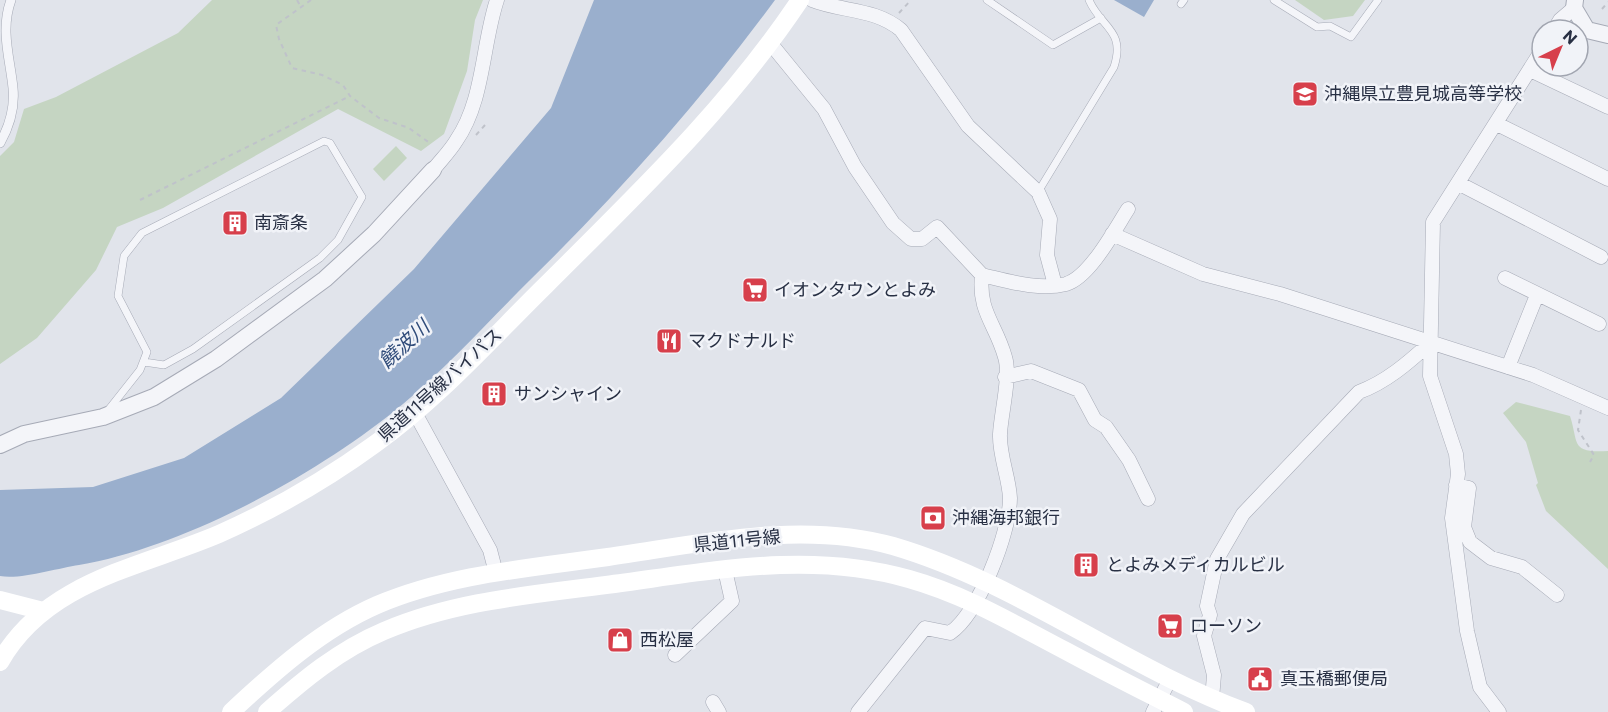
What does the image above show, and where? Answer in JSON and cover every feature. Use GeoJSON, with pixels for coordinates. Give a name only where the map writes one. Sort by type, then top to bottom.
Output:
{"type":"FeatureCollection","features":[{"type":"Feature","properties":{"kind":"main road","name":"県道11号線バイパス"},"geometry":{"type":"LineString","coordinates":[[0,662],[26,626],[43,611],[75,590],[219,534],[317,483],[377,443],[448,382],[690,142],[771,44],[800,0]]}},
{"type":"Feature","properties":{"kind":"main road","name":"県道11号線"},"geometry":{"type":"LineString","coordinates":[[231,712],[310,645],[356,616],[417,590],[496,573],[714,542],[818,535],[891,546],[986,582],[1170,679],[1246,712]]}},
{"type":"Feature","properties":{"kind":"main road","name":"県道11号線"},"geometry":{"type":"LineString","coordinates":[[267,712],[300,683],[337,656],[381,632],[428,614],[496,599],[725,570],[796,564],[842,565],[910,579],[976,603],[1157,706],[1184,712]]}},
{"type":"Feature","properties":{"kind":"main road"},"geometry":{"type":"LineString","coordinates":[[0,600],[43,611]]}},
{"type":"Feature","properties":{"kind":"street"},"geometry":{"type":"LineString","coordinates":[[0,143],[8,125],[13,97],[3,30],[4,17],[11,0]]}},
{"type":"Feature","properties":{"kind":"street"},"geometry":{"type":"LineString","coordinates":[[0,445],[24,434],[103,417],[154,397],[216,359],[325,279],[374,234],[433,170],[457,140],[473,104],[490,22],[497,0]]}},
{"type":"Feature","properties":{"kind":"street"},"geometry":{"type":"LineString","coordinates":[[812,0],[868,13],[891,22],[901,30],[968,126],[1038,192],[1050,219],[1047,255],[1055,285]]}},
{"type":"Feature","properties":{"kind":"street"},"geometry":{"type":"LineString","coordinates":[[1562,18],[1574,4],[1587,30],[1608,35]]}},
{"type":"Feature","properties":{"kind":"street"},"geometry":{"type":"LineString","coordinates":[[771,44],[824,109],[855,167],[893,223],[911,239],[922,239],[937,227],[982,275],[1032,286],[1067,284],[1090,266],[1128,209]]}},
{"type":"Feature","properties":{"kind":"street"},"geometry":{"type":"LineString","coordinates":[[1499,712],[1480,687],[1467,631],[1452,518],[1456,485],[1456,454],[1430,376],[1433,222],[1530,70]]}},
{"type":"Feature","properties":{"kind":"street"},"geometry":{"type":"LineString","coordinates":[[1547,78],[1608,106]]}},
{"type":"Feature","properties":{"kind":"street"},"geometry":{"type":"LineString","coordinates":[[1497,123],[1608,179]]}},
{"type":"Feature","properties":{"kind":"street"},"geometry":{"type":"LineString","coordinates":[[1458,183],[1601,257]]}},
{"type":"Feature","properties":{"kind":"street"},"geometry":{"type":"LineString","coordinates":[[1112,234],[1203,274],[1280,294],[1508,367],[1608,408]]}},
{"type":"Feature","properties":{"kind":"street"},"geometry":{"type":"LineString","coordinates":[[858,712],[925,628],[950,633],[959,627],[976,603],[986,582],[1009,515],[1010,496],[1000,438],[1006,359],[980,296],[982,275]]}},
{"type":"Feature","properties":{"kind":"street"},"geometry":{"type":"LineString","coordinates":[[1505,278],[1599,324]]}},
{"type":"Feature","properties":{"kind":"street"},"geometry":{"type":"LineString","coordinates":[[1508,367],[1537,295]]}},
{"type":"Feature","properties":{"kind":"street"},"geometry":{"type":"LineString","coordinates":[[1212,699],[1214,675],[1204,636],[1210,615],[1206,606],[1217,560],[1243,514],[1359,392],[1376,386],[1410,362],[1430,343]]}},
{"type":"Feature","properties":{"kind":"street"},"geometry":{"type":"LineString","coordinates":[[1005,377],[1031,371],[1079,390],[1095,420],[1106,427],[1129,460],[1148,499]]}},
{"type":"Feature","properties":{"kind":"street"},"geometry":{"type":"LineString","coordinates":[[414,411],[490,550],[496,573]]}},
{"type":"Feature","properties":{"kind":"street"},"geometry":{"type":"LineString","coordinates":[[1456,485],[1469,488],[1464,527],[1470,542],[1491,558],[1522,567],[1557,595]]}},
{"type":"Feature","properties":{"kind":"street"},"geometry":{"type":"LineString","coordinates":[[675,655],[732,601],[725,570]]}},
{"type":"Feature","properties":{"kind":"street"},"geometry":{"type":"LineString","coordinates":[[1157,706],[1170,679]]}},
{"type":"Feature","properties":{"kind":"lane"},"geometry":{"type":"LineString","coordinates":[[987,0],[1053,45],[1101,18]]}},
{"type":"Feature","properties":{"kind":"lane"},"geometry":{"type":"LineString","coordinates":[[1038,192],[1114,67],[1119,52],[1117,40],[1093,10],[1089,0]]}},
{"type":"Feature","properties":{"kind":"lane"},"geometry":{"type":"LineString","coordinates":[[1274,0],[1317,27],[1330,26],[1352,37],[1378,0]]}},
{"type":"Feature","properties":{"kind":"lane"},"geometry":{"type":"LineString","coordinates":[[103,417],[144,362],[147,352],[118,296],[124,256],[142,233],[324,141],[330,144],[362,197],[338,240],[320,258],[193,350],[164,365],[144,362]]}},
{"type":"Feature","properties":{"kind":"path"},"geometry":{"type":"LineString","coordinates":[[297,0],[301,7]]}},
{"type":"Feature","properties":{"kind":"path"},"geometry":{"type":"LineString","coordinates":[[311,0],[276,25],[279,39],[292,68],[322,75],[344,85],[350,96],[379,118],[409,128],[431,144]]}},
{"type":"Feature","properties":{"kind":"path"},"geometry":{"type":"LineString","coordinates":[[891,22],[910,0]]}},
{"type":"Feature","properties":{"kind":"path"},"geometry":{"type":"LineString","coordinates":[[1602,9],[1608,2]]}},
{"type":"Feature","properties":{"kind":"path"},"geometry":{"type":"LineString","coordinates":[[140,200],[350,96]]}},
{"type":"Feature","properties":{"kind":"path"},"geometry":{"type":"LineString","coordinates":[[1588,398],[1577,423],[1578,430],[1594,455],[1590,462]]}},
{"type":"Feature","properties":{"kind":"green space"},"geometry":{"type":"Polygon","coordinates":[[[212,0],[483,0],[475,20],[467,71],[444,134],[421,151],[338,109],[163,208],[117,227],[96,270],[37,338],[0,364],[0,156],[14,142],[24,109],[56,97],[178,33],[212,0]]]}},
{"type":"Feature","properties":{"kind":"green space"},"geometry":{"type":"Polygon","coordinates":[[[1295,0],[1365,0],[1353,16],[1324,20],[1295,0]]]}},
{"type":"Feature","properties":{"kind":"green space"},"geometry":{"type":"Polygon","coordinates":[[[396,146],[407,158],[384,181],[373,169],[396,146]]]}},
{"type":"Feature","properties":{"kind":"green space"},"geometry":{"type":"Polygon","coordinates":[[[1516,402],[1570,416],[1578,445],[1587,450],[1608,451],[1608,569],[1546,511],[1536,485],[1538,483],[1526,442],[1503,413],[1516,402]]]}},
{"type":"Feature","properties":{"kind":"water","name":"饒波川"},"geometry":{"type":"Polygon","coordinates":[[[594,0],[775,0],[688,111],[594,215],[435,375],[370,430],[292,481],[250,504],[163,542],[120,556],[79,565],[28,575],[0,576],[0,490],[93,487],[184,458],[281,398],[414,269],[551,108],[594,0]]]}},
{"type":"Feature","properties":{"kind":"water"},"geometry":{"type":"Polygon","coordinates":[[[1114,0],[1154,0],[1144,17],[1114,0]]]}},
{"type":"Feature","properties":{"kind":"place","name":"沖縄県立豊見城高等学校"},"geometry":{"type":"Point","coordinates":[1305,94]}},
{"type":"Feature","properties":{"kind":"place","name":"南斎条"},"geometry":{"type":"Point","coordinates":[235,223]}},
{"type":"Feature","properties":{"kind":"place","name":"イオンタウンとよみ"},"geometry":{"type":"Point","coordinates":[755,290]}},
{"type":"Feature","properties":{"kind":"place","name":"マクドナルド"},"geometry":{"type":"Point","coordinates":[669,341]}},
{"type":"Feature","properties":{"kind":"place","name":"サンシャイン"},"geometry":{"type":"Point","coordinates":[494,394]}},
{"type":"Feature","properties":{"kind":"place","name":"沖縄海邦銀行"},"geometry":{"type":"Point","coordinates":[933,518]}},
{"type":"Feature","properties":{"kind":"place","name":"とよみメディカルビル"},"geometry":{"type":"Point","coordinates":[1086,565]}},
{"type":"Feature","properties":{"kind":"place","name":"ローソン"},"geometry":{"type":"Point","coordinates":[1170,626]}},
{"type":"Feature","properties":{"kind":"place","name":"西松屋"},"geometry":{"type":"Point","coordinates":[620,640]}},
{"type":"Feature","properties":{"kind":"place","name":"真玉橋郵便局"},"geometry":{"type":"Point","coordinates":[1260,679]}}]}
